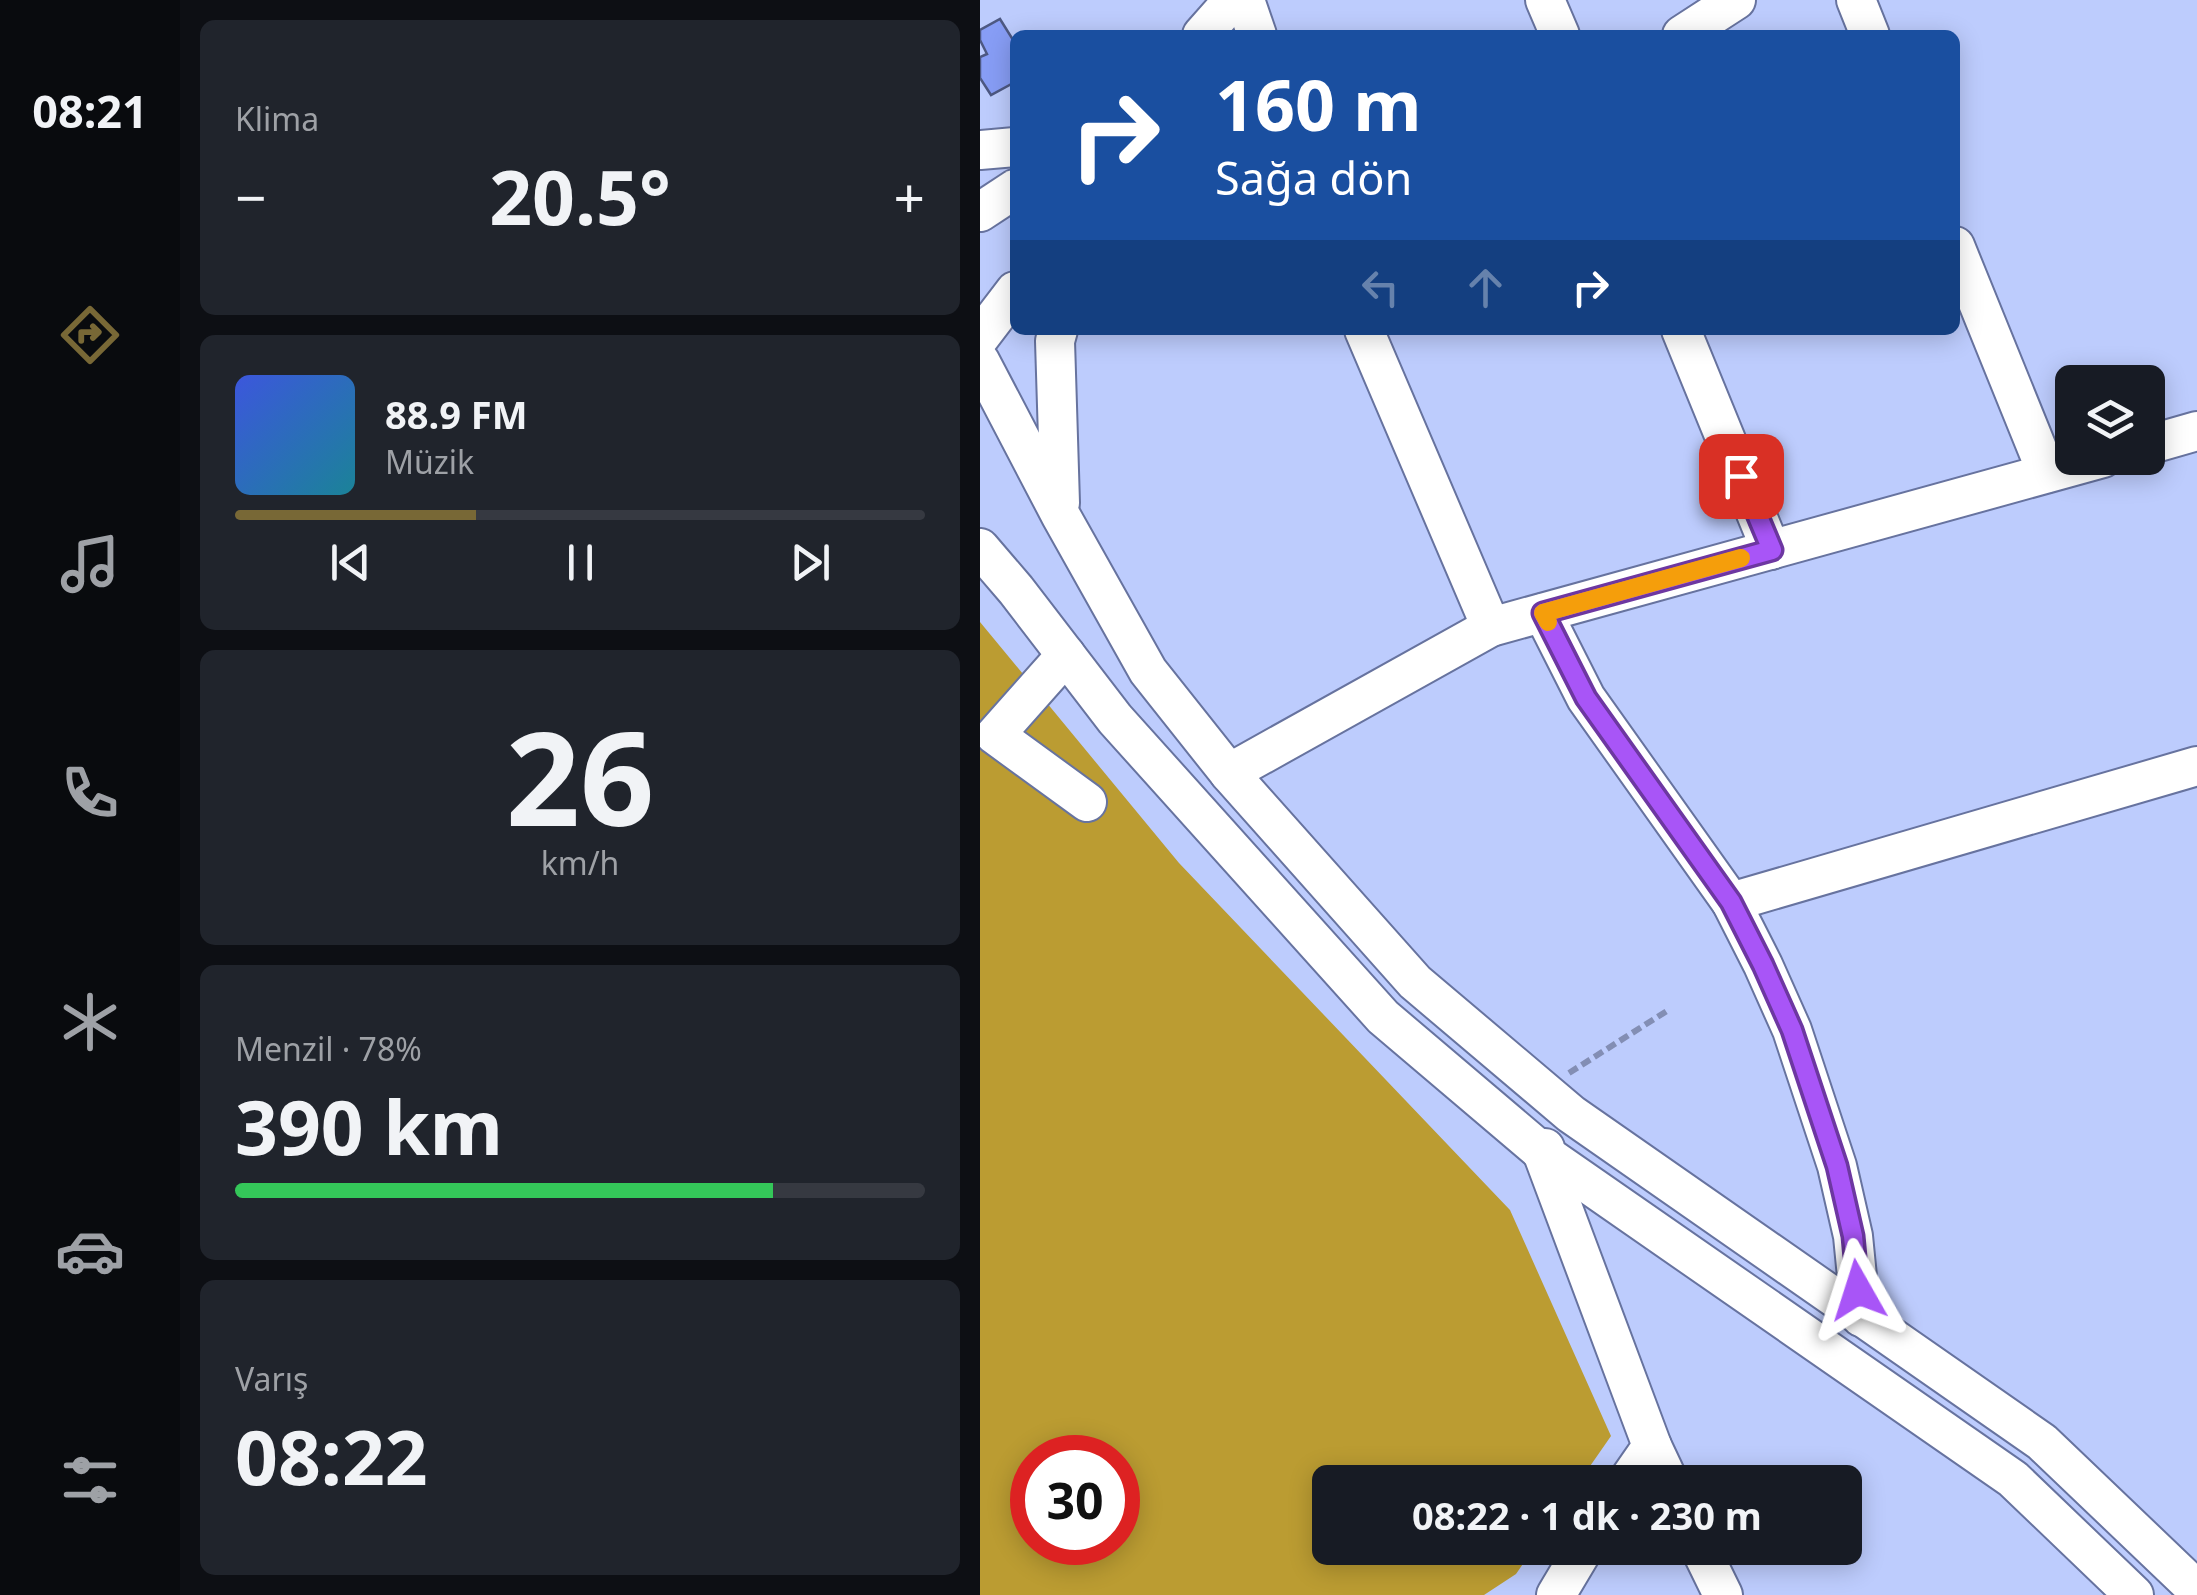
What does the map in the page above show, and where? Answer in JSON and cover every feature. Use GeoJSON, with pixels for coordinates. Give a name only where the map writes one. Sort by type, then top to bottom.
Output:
{"type":"FeatureCollection","features":[{"type":"Feature","properties":{"kind":"street"},"geometry":{"type":"LineString","coordinates":[[1206,30],[1233,0]]}},
{"type":"Feature","properties":{"kind":"street"},"geometry":{"type":"LineString","coordinates":[[1245,0],[1255,30]]}},
{"type":"Feature","properties":{"kind":"street"},"geometry":{"type":"LineString","coordinates":[[1545,0],[1558,30]]}},
{"type":"Feature","properties":{"kind":"street"},"geometry":{"type":"LineString","coordinates":[[1690,30],[1736,0]]}},
{"type":"Feature","properties":{"kind":"street"},"geometry":{"type":"LineString","coordinates":[[1856,0],[1868,30]]}},
{"type":"Feature","properties":{"kind":"street"},"geometry":{"type":"LineString","coordinates":[[980,150],[1010,148]]}},
{"type":"Feature","properties":{"kind":"street"},"geometry":{"type":"LineString","coordinates":[[980,212],[1010,193]]}},
{"type":"Feature","properties":{"kind":"street"},"geometry":{"type":"LineString","coordinates":[[1960,258],[2046,473]]}},
{"type":"Feature","properties":{"kind":"street"},"geometry":{"type":"LineString","coordinates":[[980,337],[1010,298]]}},
{"type":"Feature","properties":{"kind":"street"},"geometry":{"type":"LineString","coordinates":[[1057,335],[1061,516]]}},
{"type":"Feature","properties":{"kind":"street"},"geometry":{"type":"LineString","coordinates":[[1366,335],[1491,628]]}},
{"type":"Feature","properties":{"kind":"street"},"geometry":{"type":"LineString","coordinates":[[1683,335],[1772,550]]}},
{"type":"Feature","properties":{"kind":"street"},"geometry":{"type":"LineString","coordinates":[[980,361],[1148,671],[1229,773],[1415,982],[1571,1114],[2042,1442],[2197,1590]]}},
{"type":"Feature","properties":{"kind":"street"},"geometry":{"type":"LineString","coordinates":[[2165,440],[2197,431]]}},
{"type":"Feature","properties":{"kind":"street"},"geometry":{"type":"LineString","coordinates":[[1229,773],[1491,628],[2055,471]]}},
{"type":"Feature","properties":{"kind":"street"},"geometry":{"type":"LineString","coordinates":[[980,548],[1114,719],[1383,1017],[1542,1152],[2013,1479],[2134,1595]]}},
{"type":"Feature","properties":{"kind":"street"},"geometry":{"type":"LineString","coordinates":[[1543,613],[1586,698],[1731,902],[1792,1030],[1837,1166],[1853,1236],[1861,1317]]}},
{"type":"Feature","properties":{"kind":"street"},"geometry":{"type":"LineString","coordinates":[[1066,654],[995,735],[1087,802]]}},
{"type":"Feature","properties":{"kind":"street"},"geometry":{"type":"LineString","coordinates":[[1731,902],[2197,766]]}},
{"type":"Feature","properties":{"kind":"street"},"geometry":{"type":"LineString","coordinates":[[1542,1152],[1571,1114]]}},
{"type":"Feature","properties":{"kind":"street"},"geometry":{"type":"LineString","coordinates":[[1542,1152],[1661,1465]]}},
{"type":"Feature","properties":{"kind":"street"},"geometry":{"type":"LineString","coordinates":[[1639,1465],[1652,1446]]}},
{"type":"Feature","properties":{"kind":"street"},"geometry":{"type":"LineString","coordinates":[[1554,1591],[1572,1565]]}},
{"type":"Feature","properties":{"kind":"street"},"geometry":{"type":"LineString","coordinates":[[1708,1565],[1723,1595]]}},
{"type":"Feature","properties":{"kind":"path"},"geometry":{"type":"LineString","coordinates":[[1542,1090],[1670,1009]]}},
{"type":"Feature","properties":{"kind":"shaded area"},"geometry":{"type":"Polygon","coordinates":[[[980,622],[1179,863],[1510,1210],[1611,1436],[1591,1465],[1312,1465],[1312,1565],[1522,1565],[1516,1574],[1484,1595],[980,1595],[980,622]]]}},
{"type":"Feature","properties":{"kind":"building"},"geometry":{"type":"Polygon","coordinates":[[[1000,19],[1010,35],[1010,85],[991,95],[980,78],[980,57],[987,54],[980,30],[1000,19]]]}},
{"type":"Feature","properties":{"kind":"slow traffic"},"geometry":{"type":"LineString","coordinates":[[1548,622],[1543,613],[1741,558]]}},
{"type":"Feature","properties":{"kind":"route"},"geometry":{"type":"LineString","coordinates":[[1741,476],[1772,550],[1543,613],[1586,698],[1731,902],[1763,965],[1792,1030],[1837,1166],[1853,1236],[1858,1290]]}}]}
